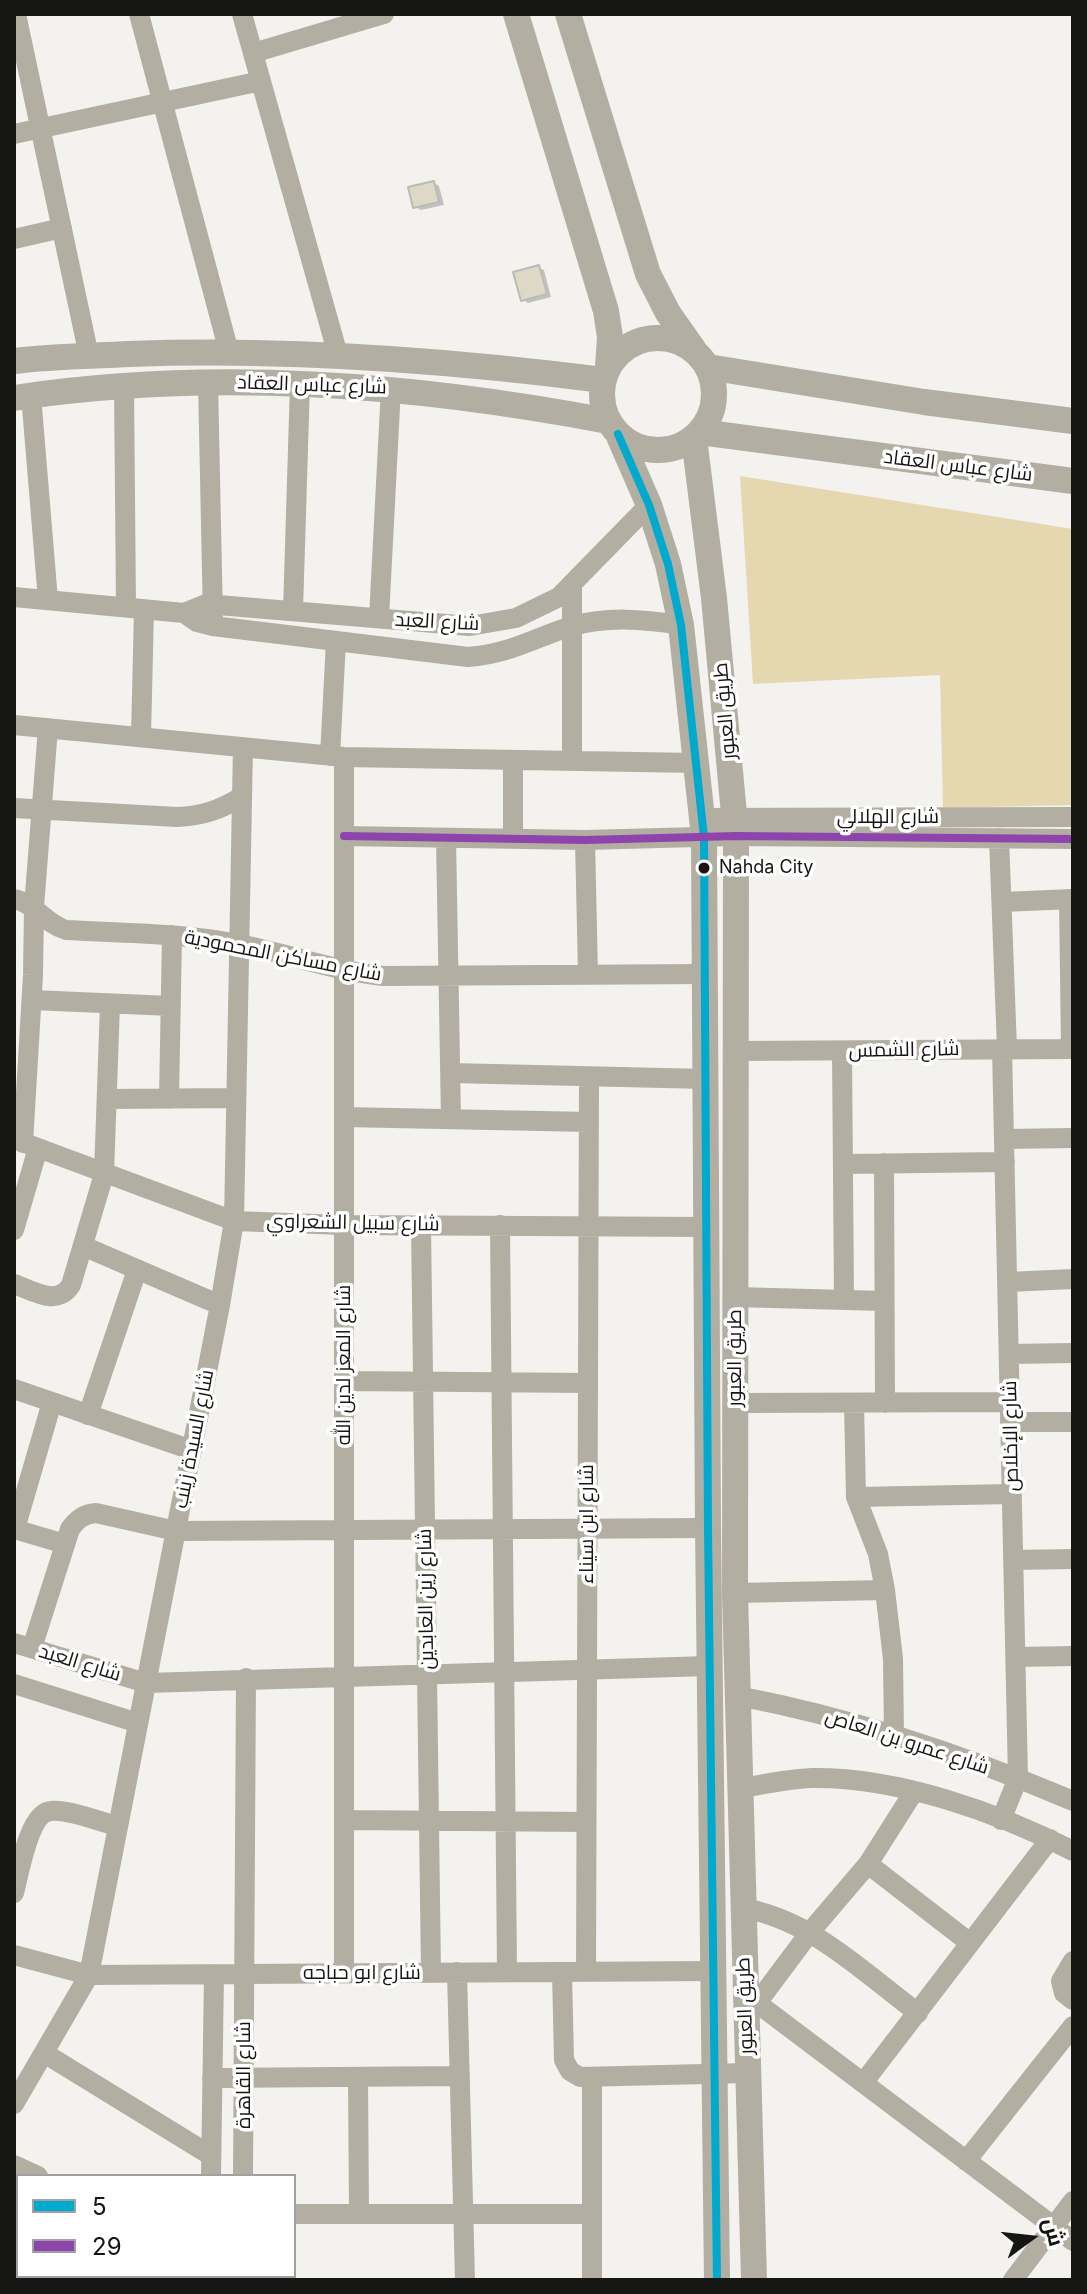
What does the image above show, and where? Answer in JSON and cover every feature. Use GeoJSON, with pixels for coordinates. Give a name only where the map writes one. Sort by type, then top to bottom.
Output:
{"type":"FeatureCollection","features":[{"type":"Feature","properties":{"kind":"street"},"geometry":{"type":"LineString","coordinates":[[16,14],[19,50],[41,129],[89,356]]}},
{"type":"Feature","properties":{"kind":"street"},"geometry":{"type":"LineString","coordinates":[[139,14],[229,352]]}},
{"type":"Feature","properties":{"kind":"street"},"geometry":{"type":"LineString","coordinates":[[242,14],[338,355]]}},
{"type":"Feature","properties":{"kind":"street"},"geometry":{"type":"LineString","coordinates":[[253,53],[384,14]]}},
{"type":"Feature","properties":{"kind":"street"},"geometry":{"type":"LineString","coordinates":[[516,14],[603,300],[610,337],[602,401],[613,427],[631,444],[646,450],[663,451],[679,447],[697,435],[709,418],[714,401],[713,383],[701,359],[668,313],[648,274],[568,14]]}},
{"type":"Feature","properties":{"kind":"street"},"geometry":{"type":"LineString","coordinates":[[14,134],[261,81]]}},
{"type":"Feature","properties":{"kind":"street"},"geometry":{"type":"LineString","coordinates":[[14,239],[62,228]]}},
{"type":"Feature","properties":{"kind":"street"},"geometry":{"type":"LineString","coordinates":[[605,374],[620,352],[637,341],[657,337],[676,340],[701,359],[924,402],[1073,421]]}},
{"type":"Feature","properties":{"kind":"street","name":"شارع عباس العقاد"},"geometry":{"type":"LineString","coordinates":[[14,361],[229,352],[338,355],[605,374]]}},
{"type":"Feature","properties":{"kind":"street"},"geometry":{"type":"LineString","coordinates":[[208,382],[213,626]]}},
{"type":"Feature","properties":{"kind":"street","name":"شارع عباس العقاد"},"geometry":{"type":"LineString","coordinates":[[22,396],[208,382],[300,383],[391,388],[489,400],[613,427]]}},
{"type":"Feature","properties":{"kind":"street"},"geometry":{"type":"LineString","coordinates":[[293,611],[300,383]]}},
{"type":"Feature","properties":{"kind":"street"},"geometry":{"type":"LineString","coordinates":[[124,386],[141,737]]}},
{"type":"Feature","properties":{"kind":"street"},"geometry":{"type":"LineString","coordinates":[[379,618],[391,388]]}},
{"type":"Feature","properties":{"kind":"street"},"geometry":{"type":"LineString","coordinates":[[22,396],[48,600]]}},
{"type":"Feature","properties":{"kind":"street","name":"طريق العبور"},"geometry":{"type":"LineString","coordinates":[[613,427],[649,505],[668,564],[681,625],[703,827],[717,2280]]}},
{"type":"Feature","properties":{"kind":"street","name":"شارع عباس العقاد"},"geometry":{"type":"LineString","coordinates":[[697,435],[1073,481]]}},
{"type":"Feature","properties":{"kind":"street","name":"طريق العبور"},"geometry":{"type":"LineString","coordinates":[[697,435],[735,827],[735,1593],[742,1908],[751,1999],[747,2073],[754,2280]]}},
{"type":"Feature","properties":{"kind":"street","name":"شارع العبد"},"geometry":{"type":"LineString","coordinates":[[184,613],[198,605],[214,605],[470,626],[494,624],[539,609],[559,597],[649,505]]}},
{"type":"Feature","properties":{"kind":"street"},"geometry":{"type":"LineString","coordinates":[[572,584],[572,761]]}},
{"type":"Feature","properties":{"kind":"street","name":"شارع العبد"},"geometry":{"type":"LineString","coordinates":[[14,597],[184,613],[197,622],[213,626],[478,657],[508,652],[573,626],[609,620],[633,619],[681,625]]}},
{"type":"Feature","properties":{"kind":"street","name":"شارع المعز لدين الله"},"geometry":{"type":"LineString","coordinates":[[336,641],[337,756],[344,836],[344,1973]]}},
{"type":"Feature","properties":{"kind":"street"},"geometry":{"type":"LineString","coordinates":[[14,725],[337,756],[696,763]]}},
{"type":"Feature","properties":{"kind":"street"},"geometry":{"type":"LineString","coordinates":[[14,1230],[25,1144],[32,1000],[24,973],[34,907],[48,728]]}},
{"type":"Feature","properties":{"kind":"street","name":"شارع السيدة زينب"},"geometry":{"type":"LineString","coordinates":[[14,2104],[89,1975],[220,1305],[234,1221],[243,747]]}},
{"type":"Feature","properties":{"kind":"street"},"geometry":{"type":"LineString","coordinates":[[513,760],[513,839]]}},
{"type":"Feature","properties":{"kind":"street"},"geometry":{"type":"LineString","coordinates":[[14,808],[188,817],[222,809],[241,797]]}},
{"type":"Feature","properties":{"kind":"street","name":"شارع الهلالي"},"geometry":{"type":"LineString","coordinates":[[344,836],[585,840],[703,827],[1073,817]]}},
{"type":"Feature","properties":{"kind":"street","name":"شارع الهلالي"},"geometry":{"type":"LineString","coordinates":[[735,827],[1073,839]]}},
{"type":"Feature","properties":{"kind":"street"},"geometry":{"type":"LineString","coordinates":[[446,838],[451,1119]]}},
{"type":"Feature","properties":{"kind":"street","name":"شارع الإخلاص"},"geometry":{"type":"LineString","coordinates":[[999,838],[1018,1778],[1001,1820]]}},
{"type":"Feature","properties":{"kind":"street"},"geometry":{"type":"LineString","coordinates":[[585,840],[588,975]]}},
{"type":"Feature","properties":{"kind":"street","name":"شارع مساكن المحمودية"},"geometry":{"type":"LineString","coordinates":[[14,899],[34,907],[53,926],[66,930],[172,935],[237,944],[342,970],[383,976],[705,974]]}},
{"type":"Feature","properties":{"kind":"street"},"geometry":{"type":"LineString","coordinates":[[1002,902],[1071,899],[1072,1049]]}},
{"type":"Feature","properties":{"kind":"street"},"geometry":{"type":"LineString","coordinates":[[169,1099],[172,935]]}},
{"type":"Feature","properties":{"kind":"street"},"geometry":{"type":"LineString","coordinates":[[32,1000],[171,1006]]}},
{"type":"Feature","properties":{"kind":"street"},"geometry":{"type":"LineString","coordinates":[[14,1284],[52,1298],[63,1295],[71,1285],[104,1174],[110,1004]]}},
{"type":"Feature","properties":{"kind":"street","name":"شارع الشمس"},"geometry":{"type":"LineString","coordinates":[[735,1051],[1072,1049]]}},
{"type":"Feature","properties":{"kind":"street"},"geometry":{"type":"LineString","coordinates":[[842,1051],[844,1300]]}},
{"type":"Feature","properties":{"kind":"street"},"geometry":{"type":"LineString","coordinates":[[451,1073],[706,1079]]}},
{"type":"Feature","properties":{"kind":"street","name":"شارع ابن سيناء"},"geometry":{"type":"LineString","coordinates":[[586,1972],[589,1077]]}},
{"type":"Feature","properties":{"kind":"street"},"geometry":{"type":"LineString","coordinates":[[107,1099],[236,1098]]}},
{"type":"Feature","properties":{"kind":"street"},"geometry":{"type":"LineString","coordinates":[[344,1117],[589,1122]]}},
{"type":"Feature","properties":{"kind":"street"},"geometry":{"type":"LineString","coordinates":[[1004,1139],[1073,1138]]}},
{"type":"Feature","properties":{"kind":"street","name":"شارع سبيل الشعراوي"},"geometry":{"type":"LineString","coordinates":[[25,1144],[234,1221],[344,1225],[706,1227]]}},
{"type":"Feature","properties":{"kind":"street"},"geometry":{"type":"LineString","coordinates":[[844,1164],[1005,1162]]}},
{"type":"Feature","properties":{"kind":"street"},"geometry":{"type":"LineString","coordinates":[[884,1163],[885,1403]]}},
{"type":"Feature","properties":{"kind":"street","name":"شارع زين العابدين"},"geometry":{"type":"LineString","coordinates":[[421,1225],[431,1973]]}},
{"type":"Feature","properties":{"kind":"street"},"geometry":{"type":"LineString","coordinates":[[500,1225],[507,1972]]}},
{"type":"Feature","properties":{"kind":"street"},"geometry":{"type":"LineString","coordinates":[[83,1246],[220,1305]]}},
{"type":"Feature","properties":{"kind":"street"},"geometry":{"type":"LineString","coordinates":[[88,1415],[137,1270]]}},
{"type":"Feature","properties":{"kind":"street"},"geometry":{"type":"LineString","coordinates":[[1008,1282],[1073,1279]]}},
{"type":"Feature","properties":{"kind":"street"},"geometry":{"type":"LineString","coordinates":[[735,1297],[884,1301]]}},
{"type":"Feature","properties":{"kind":"street"},"geometry":{"type":"LineString","coordinates":[[1009,1354],[1073,1353]]}},
{"type":"Feature","properties":{"kind":"street"},"geometry":{"type":"LineString","coordinates":[[344,1381],[588,1383]]}},
{"type":"Feature","properties":{"kind":"street"},"geometry":{"type":"LineString","coordinates":[[14,1389],[192,1450]]}},
{"type":"Feature","properties":{"kind":"street"},"geometry":{"type":"LineString","coordinates":[[52,1402],[14,1529],[65,1544]]}},
{"type":"Feature","properties":{"kind":"street"},"geometry":{"type":"LineString","coordinates":[[735,1403],[885,1403],[1010,1412],[1073,1422]]}},
{"type":"Feature","properties":{"kind":"street"},"geometry":{"type":"LineString","coordinates":[[854,1403],[856,1497],[878,1554],[885,1590],[893,1659],[894,1735]]}},
{"type":"Feature","properties":{"kind":"street"},"geometry":{"type":"LineString","coordinates":[[856,1497],[1012,1494]]}},
{"type":"Feature","properties":{"kind":"street"},"geometry":{"type":"LineString","coordinates":[[23,1645],[75,1522],[88,1514],[96,1513],[176,1531],[708,1528]]}},
{"type":"Feature","properties":{"kind":"street"},"geometry":{"type":"LineString","coordinates":[[1014,1560],[1073,1559]]}},
{"type":"Feature","properties":{"kind":"street"},"geometry":{"type":"LineString","coordinates":[[735,1593],[885,1590]]}},
{"type":"Feature","properties":{"kind":"street","name":"شارع العبد"},"geometry":{"type":"LineString","coordinates":[[23,1645],[146,1683],[709,1666]]}},
{"type":"Feature","properties":{"kind":"street"},"geometry":{"type":"LineString","coordinates":[[1016,1657],[1073,1656]]}},
{"type":"Feature","properties":{"kind":"street","name":"شارع القاهرة"},"geometry":{"type":"LineString","coordinates":[[243,2174],[246,1678]]}},
{"type":"Feature","properties":{"kind":"street","name":"شارع العبد"},"geometry":{"type":"LineString","coordinates":[[14,1684],[138,1723]]}},
{"type":"Feature","properties":{"kind":"street","name":"شارع عمرو بن العاص"},"geometry":{"type":"LineString","coordinates":[[738,1696],[798,1707],[894,1735],[1018,1778],[1073,1801]]}},
{"type":"Feature","properties":{"kind":"street"},"geometry":{"type":"LineString","coordinates":[[738,1789],[776,1782],[822,1779],[872,1783],[957,1803],[1073,1851]]}},
{"type":"Feature","properties":{"kind":"street"},"geometry":{"type":"LineString","coordinates":[[913,1793],[868,1864],[751,1999],[1073,2241]]}},
{"type":"Feature","properties":{"kind":"street"},"geometry":{"type":"LineString","coordinates":[[14,1893],[21,1841],[37,1818],[47,1811],[118,1826]]}},
{"type":"Feature","properties":{"kind":"street"},"geometry":{"type":"LineString","coordinates":[[345,1820],[586,1822]]}},
{"type":"Feature","properties":{"kind":"street"},"geometry":{"type":"LineString","coordinates":[[863,2083],[1050,1839]]}},
{"type":"Feature","properties":{"kind":"street"},"geometry":{"type":"LineString","coordinates":[[868,1864],[970,1943]]}},
{"type":"Feature","properties":{"kind":"street"},"geometry":{"type":"LineString","coordinates":[[742,1908],[777,1916],[810,1932],[918,2013]]}},
{"type":"Feature","properties":{"kind":"street","name":"شارع ابو حباجه"},"geometry":{"type":"LineString","coordinates":[[14,1955],[89,1975],[712,1971]]}},
{"type":"Feature","properties":{"kind":"street"},"geometry":{"type":"LineString","coordinates":[[1073,1961],[1061,1981],[1064,1993],[1073,2000]]}},
{"type":"Feature","properties":{"kind":"street"},"geometry":{"type":"LineString","coordinates":[[457,1972],[465,2280]]}},
{"type":"Feature","properties":{"kind":"street"},"geometry":{"type":"LineString","coordinates":[[562,1972],[564,2060],[570,2071],[580,2077],[747,2073]]}},
{"type":"Feature","properties":{"kind":"street","name":"شارع القاهرة"},"geometry":{"type":"LineString","coordinates":[[211,2174],[214,1974]]}},
{"type":"Feature","properties":{"kind":"street"},"geometry":{"type":"LineString","coordinates":[[966,2161],[1073,2026]]}},
{"type":"Feature","properties":{"kind":"street"},"geometry":{"type":"LineString","coordinates":[[44,2053],[210,2155]]}},
{"type":"Feature","properties":{"kind":"street"},"geometry":{"type":"LineString","coordinates":[[212,2078],[460,2076]]}},
{"type":"Feature","properties":{"kind":"street"},"geometry":{"type":"LineString","coordinates":[[358,2077],[359,2214]]}},
{"type":"Feature","properties":{"kind":"street"},"geometry":{"type":"LineString","coordinates":[[592,2079],[592,2280]]}},
{"type":"Feature","properties":{"kind":"street"},"geometry":{"type":"LineString","coordinates":[[14,2165],[34,2174]]}},
{"type":"Feature","properties":{"kind":"street"},"geometry":{"type":"LineString","coordinates":[[1013,2280],[1073,2201]]}},
{"type":"Feature","properties":{"kind":"street"},"geometry":{"type":"LineString","coordinates":[[296,2214],[592,2214]]}},
{"type":"Feature","properties":{"kind":"shaded area"},"geometry":{"type":"Polygon","coordinates":[[[740,476],[1073,529],[1073,805],[943,808],[940,675],[753,684],[740,476]]]}},
{"type":"Feature","properties":{"kind":"building"},"geometry":{"type":"Polygon","coordinates":[[[434,181],[439,202],[413,208],[408,187],[434,181]]]}},
{"type":"Feature","properties":{"kind":"building"},"geometry":{"type":"Polygon","coordinates":[[[539,265],[547,294],[521,301],[513,272],[539,265]]]}},
{"type":"Feature","properties":{"kind":"transit line","name":"5"},"geometry":{"type":"LineString","coordinates":[[618,434],[649,505],[668,564],[681,625],[704,837],[717,2280]]}},
{"type":"Feature","properties":{"kind":"transit line","name":"29"},"geometry":{"type":"LineString","coordinates":[[344,836],[585,840],[736,836],[1073,839]]}},
{"type":"Feature","properties":{"kind":"place","name":"Nahda City"},"geometry":{"type":"Point","coordinates":[704,868]}}]}
